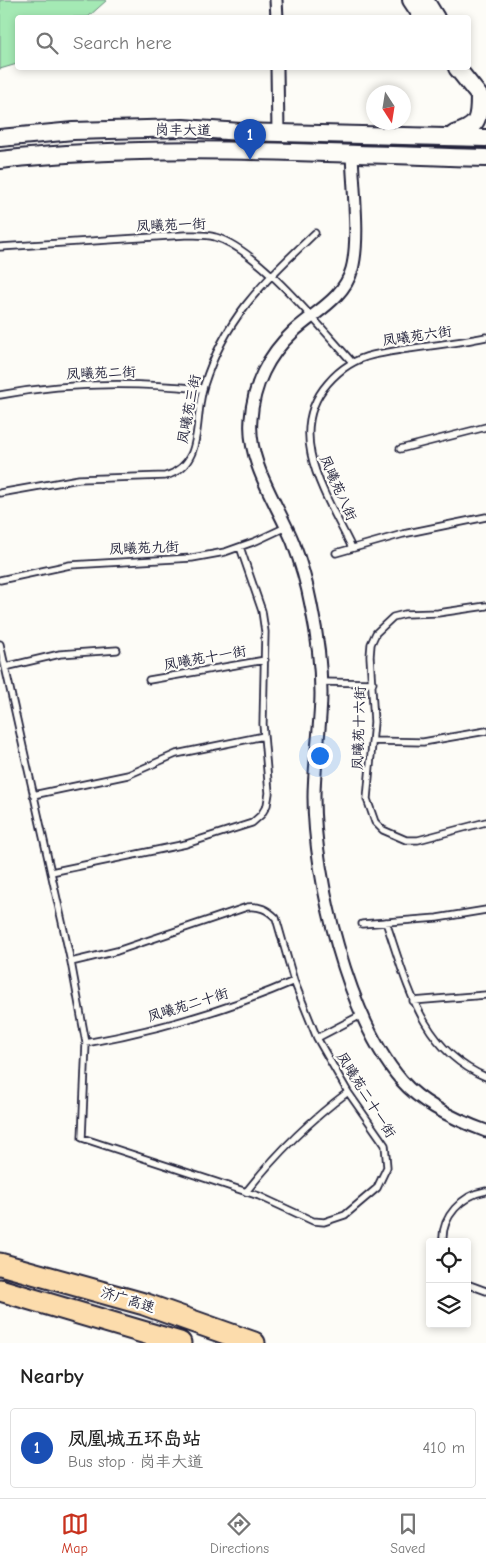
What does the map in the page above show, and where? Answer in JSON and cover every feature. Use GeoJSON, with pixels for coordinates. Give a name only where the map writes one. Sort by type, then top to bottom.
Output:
{"type":"FeatureCollection","features":[{"type":"Feature","properties":{"kind":"highway","name":"济广高速"},"geometry":{"type":"LineString","coordinates":[[0,1264],[144,1304],[254,1343]]}},
{"type":"Feature","properties":{"kind":"highway","name":"济广高速"},"geometry":{"type":"LineString","coordinates":[[0,1290],[180,1343]]}},
{"type":"Feature","properties":{"kind":"main road"},"geometry":{"type":"LineString","coordinates":[[411,0],[420,15]]}},
{"type":"Feature","properties":{"kind":"main road"},"geometry":{"type":"LineString","coordinates":[[425,0],[434,15]]}},
{"type":"Feature","properties":{"kind":"main road"},"geometry":{"type":"LineString","coordinates":[[444,137],[473,127],[477,120],[484,91],[471,69]]}},
{"type":"Feature","properties":{"kind":"main road"},"geometry":{"type":"LineString","coordinates":[[459,70],[484,91]]}},
{"type":"Feature","properties":{"kind":"main road","name":"岗丰大道"},"geometry":{"type":"LineString","coordinates":[[0,138],[73,131],[183,128],[278,133],[486,138]]}},
{"type":"Feature","properties":{"kind":"main road","name":"岗丰大道"},"geometry":{"type":"LineString","coordinates":[[0,160],[130,150],[243,149],[486,158]]}},
{"type":"Feature","properties":{"kind":"street"},"geometry":{"type":"LineString","coordinates":[[276,0],[277,15]]}},
{"type":"Feature","properties":{"kind":"street"},"geometry":{"type":"LineString","coordinates":[[277,70],[278,133]]}},
{"type":"Feature","properties":{"kind":"street"},"geometry":{"type":"LineString","coordinates":[[352,154],[354,242],[352,270],[343,288],[332,301],[292,333],[271,357],[260,378],[250,420],[251,439],[257,463],[286,527],[304,573],[311,606],[321,682],[314,797],[317,838],[324,891],[336,940],[363,1014],[377,1045],[404,1083],[444,1113],[486,1131]]}},
{"type":"Feature","properties":{"kind":"lane","name":"凤曦苑三街"},"geometry":{"type":"LineString","coordinates":[[0,493],[79,479],[165,476],[177,473],[187,465],[193,454],[202,389],[211,363],[236,316],[272,275],[315,233]]}},
{"type":"Feature","properties":{"kind":"lane","name":"凤曦苑一街"},"geometry":{"type":"LineString","coordinates":[[0,247],[185,235],[215,236],[238,248],[272,275],[352,362]]}},
{"type":"Feature","properties":{"kind":"lane","name":"凤曦苑六街"},"geometry":{"type":"LineString","coordinates":[[352,362],[372,355],[486,337]]}},
{"type":"Feature","properties":{"kind":"lane","name":"凤曦苑八街"},"geometry":{"type":"LineString","coordinates":[[352,362],[336,374],[322,390],[313,408],[308,428],[308,448],[314,468],[352,548]]}},
{"type":"Feature","properties":{"kind":"lane","name":"凤曦苑二街"},"geometry":{"type":"LineString","coordinates":[[0,395],[95,384],[158,384],[202,389]]}},
{"type":"Feature","properties":{"kind":"lane"},"geometry":{"type":"LineString","coordinates":[[400,449],[486,427]]}},
{"type":"Feature","properties":{"kind":"lane"},"geometry":{"type":"LineString","coordinates":[[336,553],[403,534],[486,517]]}},
{"type":"Feature","properties":{"kind":"lane","name":"凤曦苑九街"},"geometry":{"type":"LineString","coordinates":[[0,580],[70,565],[192,558],[240,547],[286,527]]}},
{"type":"Feature","properties":{"kind":"lane"},"geometry":{"type":"LineString","coordinates":[[51,872],[186,844],[252,823],[264,810],[269,793],[264,736],[265,632],[262,611],[240,547]]}},
{"type":"Feature","properties":{"kind":"lane","name":"凤曦苑十六街"},"geometry":{"type":"LineString","coordinates":[[486,606],[438,613],[405,614],[394,617],[383,624],[376,633],[371,644],[374,741],[367,799],[375,822],[383,830],[406,840],[418,840],[486,822]]}},
{"type":"Feature","properties":{"kind":"lane"},"geometry":{"type":"LineString","coordinates":[[0,644],[71,962],[86,1043]]}},
{"type":"Feature","properties":{"kind":"lane"},"geometry":{"type":"LineString","coordinates":[[4,667],[60,654],[117,650]]}},
{"type":"Feature","properties":{"kind":"lane","name":"凤曦苑十一街"},"geometry":{"type":"LineString","coordinates":[[149,680],[265,660]]}},
{"type":"Feature","properties":{"kind":"lane"},"geometry":{"type":"LineString","coordinates":[[321,682],[373,683]]}},
{"type":"Feature","properties":{"kind":"lane"},"geometry":{"type":"LineString","coordinates":[[374,741],[423,742],[486,731]]}},
{"type":"Feature","properties":{"kind":"lane"},"geometry":{"type":"LineString","coordinates":[[33,794],[128,775],[176,754],[264,736]]}},
{"type":"Feature","properties":{"kind":"lane","name":"凤曦苑二十一街"},"geometry":{"type":"LineString","coordinates":[[71,962],[116,951],[247,907],[258,906],[268,910],[276,918],[294,981],[317,1038],[348,1092],[385,1145],[387,1168],[377,1188],[345,1215],[324,1222],[313,1221],[246,1192],[82,1138],[86,1043]]}},
{"type":"Feature","properties":{"kind":"lane"},"geometry":{"type":"LineString","coordinates":[[362,924],[486,910]]}},
{"type":"Feature","properties":{"kind":"lane"},"geometry":{"type":"LineString","coordinates":[[386,922],[413,1001],[427,1028],[441,1046],[458,1061],[486,1077]]}},
{"type":"Feature","properties":{"kind":"lane","name":"凤曦苑二十街"},"geometry":{"type":"LineString","coordinates":[[86,1043],[186,1021],[294,981]]}},
{"type":"Feature","properties":{"kind":"lane"},"geometry":{"type":"LineString","coordinates":[[413,1001],[486,995]]}},
{"type":"Feature","properties":{"kind":"lane"},"geometry":{"type":"LineString","coordinates":[[317,1038],[363,1014]]}},
{"type":"Feature","properties":{"kind":"lane"},"geometry":{"type":"LineString","coordinates":[[246,1192],[290,1142],[348,1092]]}},
{"type":"Feature","properties":{"kind":"lane"},"geometry":{"type":"LineString","coordinates":[[442,1238],[442,1233],[450,1215],[465,1198],[486,1191]]}},
{"type":"Feature","properties":{"kind":"lane"},"geometry":{"type":"LineString","coordinates":[[471,1285],[486,1290]]}},
{"type":"Feature","properties":{"kind":"green space"},"geometry":{"type":"Polygon","coordinates":[[[0,0],[107,0],[90,15],[15,15],[15,65],[0,69],[0,0]]]}},
{"type":"Feature","properties":{"kind":"place","name":"凤凰城五环岛站"},"geometry":{"type":"Point","coordinates":[250,160]}}]}
